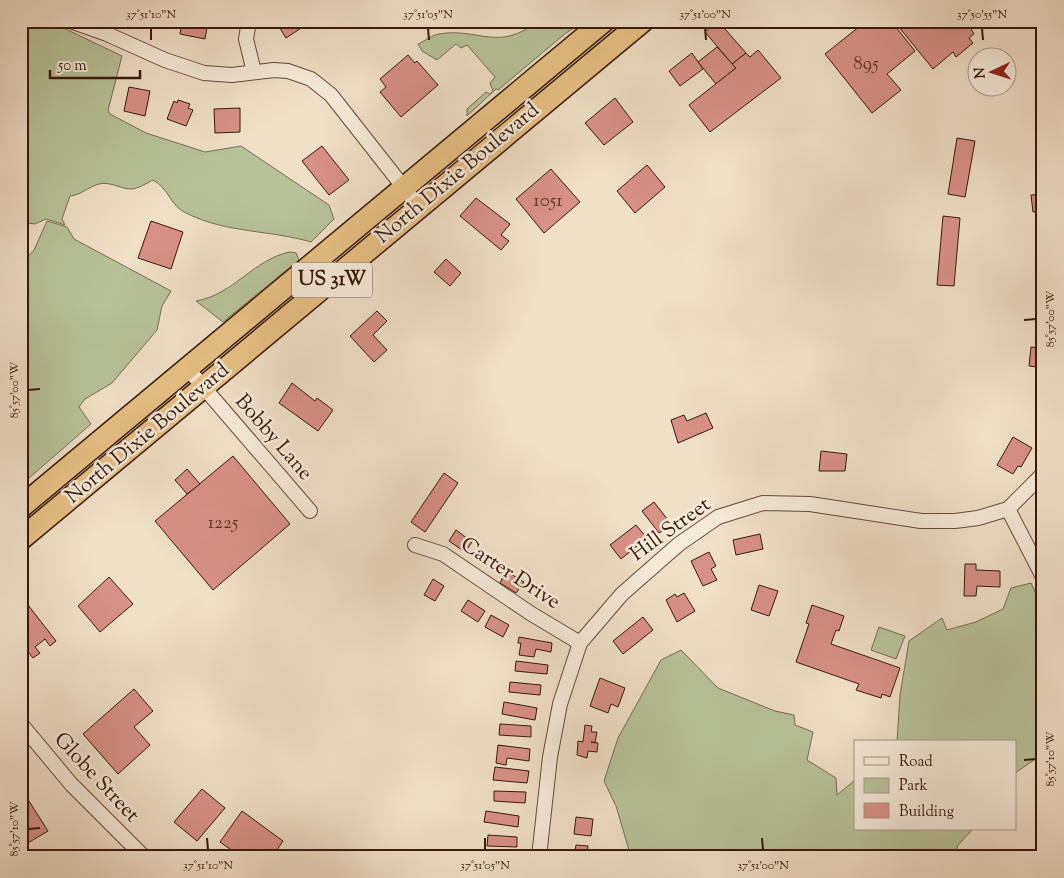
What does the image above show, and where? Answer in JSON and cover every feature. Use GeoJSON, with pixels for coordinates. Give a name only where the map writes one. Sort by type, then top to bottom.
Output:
{"type":"FeatureCollection","features":[{"type":"Feature","properties":{"kind":"highway","name":"North Dixie Boulevard"},"geometry":{"type":"LineString","coordinates":[[21,507],[604,21]]}},
{"type":"Feature","properties":{"kind":"highway","name":"North Dixie Boulevard"},"geometry":{"type":"LineString","coordinates":[[21,540],[643,21]]}},
{"type":"Feature","properties":{"kind":"street"},"geometry":{"type":"LineString","coordinates":[[70,21],[107,34],[191,70],[218,75],[288,71],[300,74],[322,86],[331,95],[419,207]]}},
{"type":"Feature","properties":{"kind":"street"},"geometry":{"type":"LineString","coordinates":[[249,21],[246,39],[254,72]]}},
{"type":"Feature","properties":{"kind":"street","name":"Bobby Lane"},"geometry":{"type":"LineString","coordinates":[[188,369],[310,511]]}},
{"type":"Feature","properties":{"kind":"street","name":"Hill Street"},"geometry":{"type":"LineString","coordinates":[[538,857],[550,757],[560,704],[580,643],[622,594],[678,544],[718,517],[763,503],[787,502],[921,521],[955,521],[978,518],[1008,509],[1043,474]]}},
{"type":"Feature","properties":{"kind":"street"},"geometry":{"type":"LineString","coordinates":[[1008,509],[1043,577]]}},
{"type":"Feature","properties":{"kind":"street","name":"Carter Drive"},"geometry":{"type":"LineString","coordinates":[[415,545],[443,554],[530,614],[580,643]]}},
{"type":"Feature","properties":{"kind":"street","name":"Globe Street"},"geometry":{"type":"LineString","coordinates":[[21,724],[71,784],[144,857]]}},
{"type":"Feature","properties":{"kind":"green space"},"geometry":{"type":"Polygon","coordinates":[[[21,21],[49,21],[122,56],[108,110],[110,114],[146,133],[205,152],[241,146],[329,205],[334,219],[311,242],[218,225],[182,211],[163,188],[153,180],[134,189],[103,183],[70,196],[62,219],[65,225],[46,219],[35,224],[21,222],[21,21]]]}},
{"type":"Feature","properties":{"kind":"green space"},"geometry":{"type":"Polygon","coordinates":[[[538,21],[585,21],[566,33],[498,90],[496,89],[467,116],[467,109],[486,92],[490,94],[493,91],[490,83],[495,77],[467,45],[461,48],[456,44],[437,60],[422,51],[418,44],[436,35],[453,33],[488,37],[511,36],[538,21]]]}},
{"type":"Feature","properties":{"kind":"green space"},"geometry":{"type":"Polygon","coordinates":[[[47,221],[67,227],[74,239],[171,291],[162,306],[157,330],[112,383],[85,399],[79,407],[91,424],[21,485],[21,264],[34,250],[47,221]]]}},
{"type":"Feature","properties":{"kind":"green space"},"geometry":{"type":"Polygon","coordinates":[[[290,252],[296,253],[299,260],[223,322],[196,301],[221,292],[265,262],[290,252]]]}},
{"type":"Feature","properties":{"kind":"green space"},"geometry":{"type":"Polygon","coordinates":[[[1031,583],[1043,608],[1043,749],[1037,758],[1016,772],[1016,740],[897,740],[900,695],[909,641],[942,618],[947,630],[976,622],[1003,609],[1011,588],[1031,583]]]}},
{"type":"Feature","properties":{"kind":"green space"},"geometry":{"type":"Polygon","coordinates":[[[879,627],[905,636],[896,659],[871,650],[879,627]]]}},
{"type":"Feature","properties":{"kind":"green space"},"geometry":{"type":"Polygon","coordinates":[[[681,650],[718,688],[775,711],[794,715],[795,725],[813,732],[807,760],[836,778],[837,795],[854,781],[854,830],[972,830],[958,845],[954,857],[631,857],[616,806],[604,781],[618,738],[661,660],[681,650]]]}},
{"type":"Feature","properties":{"kind":"building"},"geometry":{"type":"Polygon","coordinates":[[[182,21],[208,21],[205,39],[180,34],[182,21]]]}},
{"type":"Feature","properties":{"kind":"building"},"geometry":{"type":"Polygon","coordinates":[[[284,21],[312,21],[286,38],[278,25],[284,21]]]}},
{"type":"Feature","properties":{"kind":"building"},"geometry":{"type":"Polygon","coordinates":[[[718,21],[746,53],[732,64],[705,32],[718,21]]]}},
{"type":"Feature","properties":{"kind":"building"},"geometry":{"type":"Polygon","coordinates":[[[871,21],[891,21],[915,51],[887,74],[901,90],[872,113],[825,54],[860,26],[862,29],[871,21]]]}},
{"type":"Feature","properties":{"kind":"building"},"geometry":{"type":"Polygon","coordinates":[[[894,21],[980,21],[971,29],[974,34],[969,38],[973,43],[956,57],[953,52],[933,69],[894,21]]]}},
{"type":"Feature","properties":{"kind":"building"},"geometry":{"type":"Polygon","coordinates":[[[717,47],[736,68],[716,84],[698,62],[717,47]]]}},
{"type":"Feature","properties":{"kind":"building"},"geometry":{"type":"Polygon","coordinates":[[[758,50],[781,78],[710,132],[689,105],[736,68],[732,64],[746,53],[750,57],[758,50]]]}},
{"type":"Feature","properties":{"kind":"building"},"geometry":{"type":"Polygon","coordinates":[[[692,53],[703,69],[680,86],[669,71],[692,53]]]}},
{"type":"Feature","properties":{"kind":"building"},"geometry":{"type":"Polygon","coordinates":[[[408,55],[415,63],[417,61],[438,85],[401,117],[380,92],[386,87],[380,79],[408,55]]]}},
{"type":"Feature","properties":{"kind":"building"},"geometry":{"type":"Polygon","coordinates":[[[129,87],[150,91],[145,116],[124,111],[129,87]]]}},
{"type":"Feature","properties":{"kind":"building"},"geometry":{"type":"Polygon","coordinates":[[[615,98],[633,122],[604,145],[585,123],[615,98]]]}},
{"type":"Feature","properties":{"kind":"building"},"geometry":{"type":"Polygon","coordinates":[[[178,100],[190,104],[188,108],[193,110],[186,126],[167,119],[174,101],[177,103],[178,100]]]}},
{"type":"Feature","properties":{"kind":"building"},"geometry":{"type":"Polygon","coordinates":[[[240,108],[240,132],[215,133],[214,109],[240,108]]]}},
{"type":"Feature","properties":{"kind":"building"},"geometry":{"type":"Polygon","coordinates":[[[957,138],[975,141],[965,197],[948,194],[957,138]]]}},
{"type":"Feature","properties":{"kind":"building"},"geometry":{"type":"Polygon","coordinates":[[[322,146],[349,180],[329,195],[302,161],[322,146]]]}},
{"type":"Feature","properties":{"kind":"building"},"geometry":{"type":"Polygon","coordinates":[[[647,165],[665,187],[635,213],[617,191],[647,165]]]}},
{"type":"Feature","properties":{"kind":"building"},"geometry":{"type":"Polygon","coordinates":[[[551,169],[580,202],[544,233],[516,199],[551,169]]]}},
{"type":"Feature","properties":{"kind":"building"},"geometry":{"type":"Polygon","coordinates":[[[1043,194],[1043,211],[1033,212],[1031,195],[1043,194]]]}},
{"type":"Feature","properties":{"kind":"building"},"geometry":{"type":"Polygon","coordinates":[[[476,198],[510,224],[501,235],[509,241],[501,250],[460,216],[476,198]]]}},
{"type":"Feature","properties":{"kind":"building"},"geometry":{"type":"Polygon","coordinates":[[[943,216],[960,218],[954,286],[937,285],[943,216]]]}},
{"type":"Feature","properties":{"kind":"building"},"geometry":{"type":"Polygon","coordinates":[[[151,221],[183,232],[171,269],[138,258],[151,221]]]}},
{"type":"Feature","properties":{"kind":"building"},"geometry":{"type":"Polygon","coordinates":[[[446,259],[461,273],[450,286],[434,272],[446,259]]]}},
{"type":"Feature","properties":{"kind":"building"},"geometry":{"type":"Polygon","coordinates":[[[377,311],[387,321],[373,335],[387,350],[374,362],[350,336],[377,311]]]}},
{"type":"Feature","properties":{"kind":"building"},"geometry":{"type":"Polygon","coordinates":[[[1031,347],[1043,348],[1043,379],[1036,378],[1037,367],[1029,366],[1031,347]]]}},
{"type":"Feature","properties":{"kind":"building"},"geometry":{"type":"Polygon","coordinates":[[[292,383],[315,401],[317,398],[333,410],[318,431],[279,403],[292,383]]]}},
{"type":"Feature","properties":{"kind":"building"},"geometry":{"type":"Polygon","coordinates":[[[706,413],[713,428],[678,443],[671,420],[684,415],[687,421],[706,413]]]}},
{"type":"Feature","properties":{"kind":"building"},"geometry":{"type":"Polygon","coordinates":[[[1013,437],[1032,448],[1021,467],[1018,466],[1013,474],[997,465],[1013,437]]]}},
{"type":"Feature","properties":{"kind":"building"},"geometry":{"type":"Polygon","coordinates":[[[821,451],[847,454],[845,471],[819,471],[821,451]]]}},
{"type":"Feature","properties":{"kind":"building"},"geometry":{"type":"Polygon","coordinates":[[[233,456],[290,524],[213,590],[155,521],[233,456]]]}},
{"type":"Feature","properties":{"kind":"building"},"geometry":{"type":"Polygon","coordinates":[[[187,469],[200,484],[187,494],[175,480],[187,469]]]}},
{"type":"Feature","properties":{"kind":"building"},"geometry":{"type":"Polygon","coordinates":[[[444,473],[458,483],[425,532],[411,522],[444,473]]]}},
{"type":"Feature","properties":{"kind":"building"},"geometry":{"type":"Polygon","coordinates":[[[654,502],[671,524],[659,533],[642,511],[654,502]]]}},
{"type":"Feature","properties":{"kind":"building"},"geometry":{"type":"Polygon","coordinates":[[[636,525],[647,538],[621,559],[610,545],[636,525]]]}},
{"type":"Feature","properties":{"kind":"building"},"geometry":{"type":"Polygon","coordinates":[[[456,530],[472,542],[465,552],[449,541],[456,530]]]}},
{"type":"Feature","properties":{"kind":"building"},"geometry":{"type":"Polygon","coordinates":[[[760,534],[763,549],[736,555],[733,540],[760,534]]]}},
{"type":"Feature","properties":{"kind":"building"},"geometry":{"type":"Polygon","coordinates":[[[709,552],[716,566],[711,569],[717,580],[703,586],[691,561],[709,552]]]}},
{"type":"Feature","properties":{"kind":"building"},"geometry":{"type":"Polygon","coordinates":[[[965,564],[976,564],[976,570],[1000,571],[1000,587],[977,586],[976,596],[964,596],[965,564]]]}},
{"type":"Feature","properties":{"kind":"building"},"geometry":{"type":"Polygon","coordinates":[[[506,571],[524,582],[516,593],[500,583],[506,571]]]}},
{"type":"Feature","properties":{"kind":"building"},"geometry":{"type":"Polygon","coordinates":[[[109,577],[133,604],[100,632],[78,606],[109,577]]]}},
{"type":"Feature","properties":{"kind":"building"},"geometry":{"type":"Polygon","coordinates":[[[433,579],[444,586],[435,601],[424,595],[433,579]]]}},
{"type":"Feature","properties":{"kind":"building"},"geometry":{"type":"Polygon","coordinates":[[[759,585],[778,591],[769,616],[751,610],[759,585]]]}},
{"type":"Feature","properties":{"kind":"building"},"geometry":{"type":"Polygon","coordinates":[[[684,593],[695,611],[677,622],[666,600],[675,594],[677,597],[684,593]]]}},
{"type":"Feature","properties":{"kind":"building"},"geometry":{"type":"Polygon","coordinates":[[[21,596],[56,641],[50,646],[45,639],[35,647],[40,653],[33,658],[21,643],[21,596]]]}},
{"type":"Feature","properties":{"kind":"building"},"geometry":{"type":"Polygon","coordinates":[[[468,600],[485,611],[478,622],[461,611],[468,600]]]}},
{"type":"Feature","properties":{"kind":"building"},"geometry":{"type":"Polygon","coordinates":[[[812,605],[844,616],[839,631],[836,630],[831,644],[900,668],[890,697],[882,694],[881,698],[856,690],[859,684],[796,662],[809,624],[806,623],[812,605]]]}},
{"type":"Feature","properties":{"kind":"building"},"geometry":{"type":"Polygon","coordinates":[[[491,615],[509,625],[503,637],[485,627],[491,615]]]}},
{"type":"Feature","properties":{"kind":"building"},"geometry":{"type":"Polygon","coordinates":[[[643,617],[653,630],[623,654],[613,641],[643,617]]]}},
{"type":"Feature","properties":{"kind":"building"},"geometry":{"type":"Polygon","coordinates":[[[519,637],[552,643],[551,652],[536,649],[534,657],[519,655],[521,643],[518,643],[519,637]]]}},
{"type":"Feature","properties":{"kind":"building"},"geometry":{"type":"Polygon","coordinates":[[[516,661],[548,665],[547,674],[515,671],[516,661]]]}},
{"type":"Feature","properties":{"kind":"building"},"geometry":{"type":"Polygon","coordinates":[[[600,678],[625,688],[618,707],[611,704],[608,713],[590,706],[600,678]]]}},
{"type":"Feature","properties":{"kind":"building"},"geometry":{"type":"Polygon","coordinates":[[[510,682],[541,685],[540,695],[509,692],[510,682]]]}},
{"type":"Feature","properties":{"kind":"building"},"geometry":{"type":"Polygon","coordinates":[[[134,689],[153,711],[134,727],[150,745],[118,774],[83,734],[134,689]]]}},
{"type":"Feature","properties":{"kind":"building"},"geometry":{"type":"Polygon","coordinates":[[[504,702],[537,708],[535,720],[502,714],[504,702]]]}},
{"type":"Feature","properties":{"kind":"building"},"geometry":{"type":"Polygon","coordinates":[[[500,724],[531,726],[531,737],[499,735],[500,724]]]}},
{"type":"Feature","properties":{"kind":"building"},"geometry":{"type":"Polygon","coordinates":[[[585,725],[592,726],[591,732],[597,732],[595,743],[598,743],[597,752],[588,751],[587,758],[577,755],[578,741],[583,742],[585,725]]]}},
{"type":"Feature","properties":{"kind":"building"},"geometry":{"type":"Polygon","coordinates":[[[498,745],[530,749],[529,761],[507,758],[506,765],[496,763],[498,745]]]}},
{"type":"Feature","properties":{"kind":"building"},"geometry":{"type":"Polygon","coordinates":[[[495,767],[529,771],[527,783],[493,780],[495,767]]]}},
{"type":"Feature","properties":{"kind":"building"},"geometry":{"type":"Polygon","coordinates":[[[202,789],[225,808],[197,841],[174,822],[202,789]]]}},
{"type":"Feature","properties":{"kind":"building"},"geometry":{"type":"Polygon","coordinates":[[[494,791],[526,792],[525,803],[494,801],[494,791]]]}},
{"type":"Feature","properties":{"kind":"building"},"geometry":{"type":"Polygon","coordinates":[[[27,798],[48,831],[21,847],[21,802],[27,798]]]}},
{"type":"Feature","properties":{"kind":"building"},"geometry":{"type":"Polygon","coordinates":[[[242,811],[283,841],[272,857],[235,857],[237,854],[220,842],[242,811]]]}},
{"type":"Feature","properties":{"kind":"building"},"geometry":{"type":"Polygon","coordinates":[[[486,811],[519,816],[518,827],[484,822],[486,811]]]}},
{"type":"Feature","properties":{"kind":"building"},"geometry":{"type":"Polygon","coordinates":[[[576,817],[593,819],[591,836],[574,834],[576,817]]]}},
{"type":"Feature","properties":{"kind":"building"},"geometry":{"type":"Polygon","coordinates":[[[488,835],[517,837],[517,847],[487,846],[488,835]]]}},
{"type":"Feature","properties":{"kind":"building"},"geometry":{"type":"Polygon","coordinates":[[[576,845],[588,846],[587,855],[592,857],[574,857],[576,845]]]}}]}
